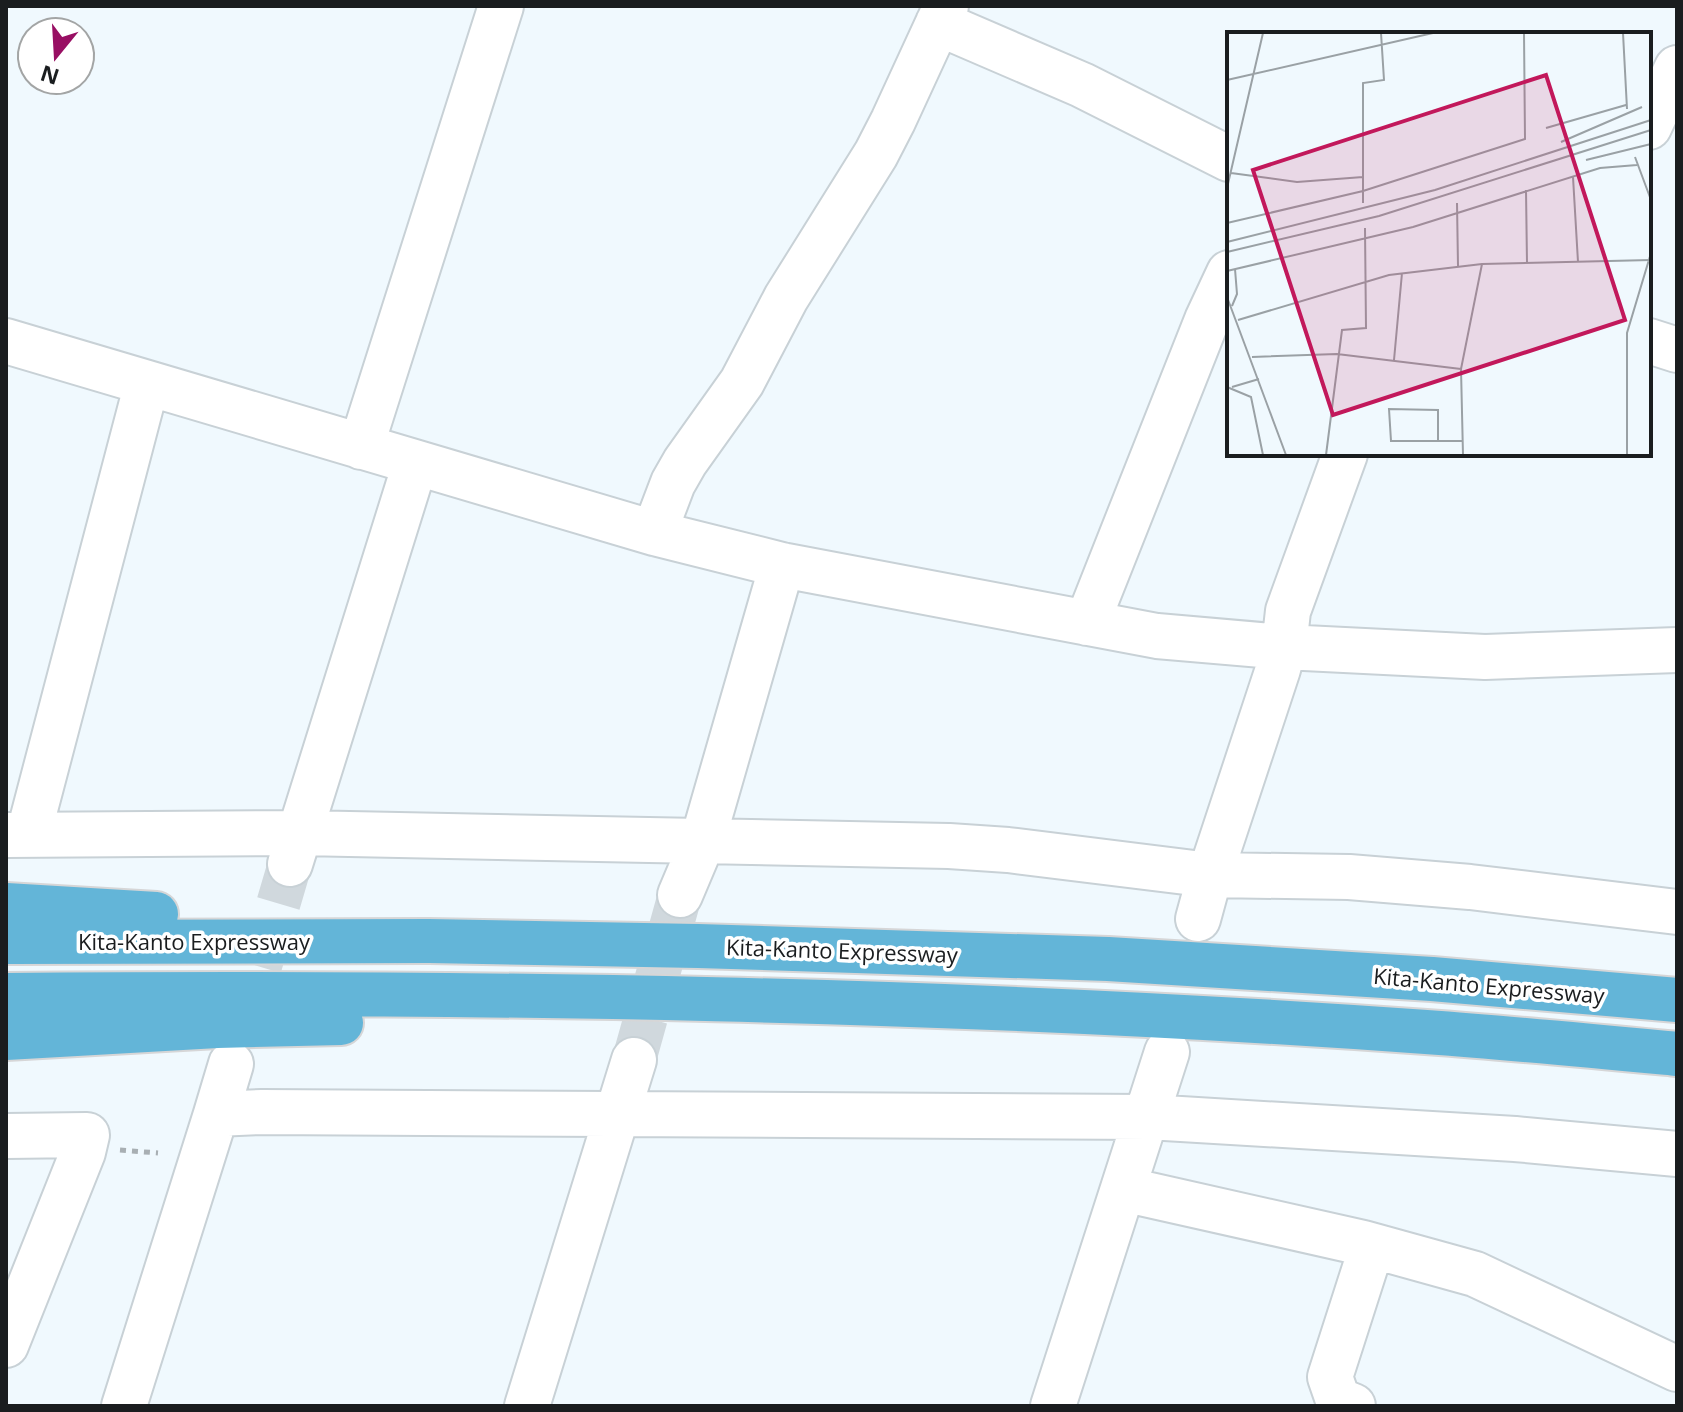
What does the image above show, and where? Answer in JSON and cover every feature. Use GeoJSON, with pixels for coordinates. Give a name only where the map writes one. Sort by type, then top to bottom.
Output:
{"type":"FeatureCollection","features":[{"type":"Feature","properties":{"kind":"highway"},"geometry":{"type":"LineString","coordinates":[[6,905],[127,911],[429,941]]}},
{"type":"Feature","properties":{"kind":"highway","name":"Kita-Kanto Expressway"},"geometry":{"type":"LineString","coordinates":[[6,942],[429,941],[1108,959],[1432,979],[1677,1000]]}},
{"type":"Feature","properties":{"kind":"highway"},"geometry":{"type":"LineString","coordinates":[[6,995],[297,994],[771,1001],[1244,1021],[1427,1032],[1677,1054]]}},
{"type":"Feature","properties":{"kind":"highway"},"geometry":{"type":"LineString","coordinates":[[6,1038],[217,1026],[432,1021],[771,1001]]}},
{"type":"Feature","properties":{"kind":"street"},"geometry":{"type":"LineString","coordinates":[[361,447],[501,6]]}},
{"type":"Feature","properties":{"kind":"street"},"geometry":{"type":"LineString","coordinates":[[654,533],[673,483],[685,462],[742,382],[786,298],[876,154],[942,15],[1227,158]]}},
{"type":"Feature","properties":{"kind":"street"},"geometry":{"type":"LineString","coordinates":[[1651,123],[1677,68]]}},
{"type":"Feature","properties":{"kind":"street"},"geometry":{"type":"LineString","coordinates":[[1087,623],[1207,320],[1227,277]]}},
{"type":"Feature","properties":{"kind":"street"},"geometry":{"type":"LineString","coordinates":[[6,341],[654,533],[782,565],[1157,636],[1284,647],[1485,657],[1677,650]]}},
{"type":"Feature","properties":{"kind":"street"},"geometry":{"type":"LineString","coordinates":[[1651,342],[1677,350]]}},
{"type":"Feature","properties":{"kind":"street"},"geometry":{"type":"LineString","coordinates":[[19,835],[32,821],[147,383]]}},
{"type":"Feature","properties":{"kind":"street"},"geometry":{"type":"LineString","coordinates":[[1198,919],[1284,647],[1288,611],[1344,456]]}},
{"type":"Feature","properties":{"kind":"street"},"geometry":{"type":"LineString","coordinates":[[295,848],[415,464]]}},
{"type":"Feature","properties":{"kind":"street"},"geometry":{"type":"LineString","coordinates":[[680,895],[702,843],[782,565]]}},
{"type":"Feature","properties":{"kind":"street"},"geometry":{"type":"LineString","coordinates":[[19,835],[295,848],[702,843],[949,846],[1008,850],[1210,875],[1349,877],[1470,887],[1677,912]]}},
{"type":"Feature","properties":{"kind":"street"},"geometry":{"type":"LineString","coordinates":[[1053,1406],[1167,1052]]}},
{"type":"Feature","properties":{"kind":"street"},"geometry":{"type":"LineString","coordinates":[[527,1406],[634,1060]]}},
{"type":"Feature","properties":{"kind":"street"},"geometry":{"type":"LineString","coordinates":[[124,1406],[231,1064]]}},
{"type":"Feature","properties":{"kind":"street"},"geometry":{"type":"LineString","coordinates":[[216,1114],[618,1112],[1148,1117],[1515,1139],[1677,1154]]}},
{"type":"Feature","properties":{"kind":"street"},"geometry":{"type":"LineString","coordinates":[[6,1136],[87,1135],[6,1345]]}},
{"type":"Feature","properties":{"kind":"street"},"geometry":{"type":"LineString","coordinates":[[1123,1189],[1372,1246],[1475,1274],[1677,1369]]}},
{"type":"Feature","properties":{"kind":"street"},"geometry":{"type":"LineString","coordinates":[[1353,1406],[1338,1400],[1330,1377],[1372,1246]]}},
{"type":"Feature","properties":{"kind":"tunnel"},"geometry":{"type":"LineString","coordinates":[[241,1030],[290,864]]}},
{"type":"Feature","properties":{"kind":"tunnel"},"geometry":{"type":"LineString","coordinates":[[634,1060],[680,895]]}}]}
